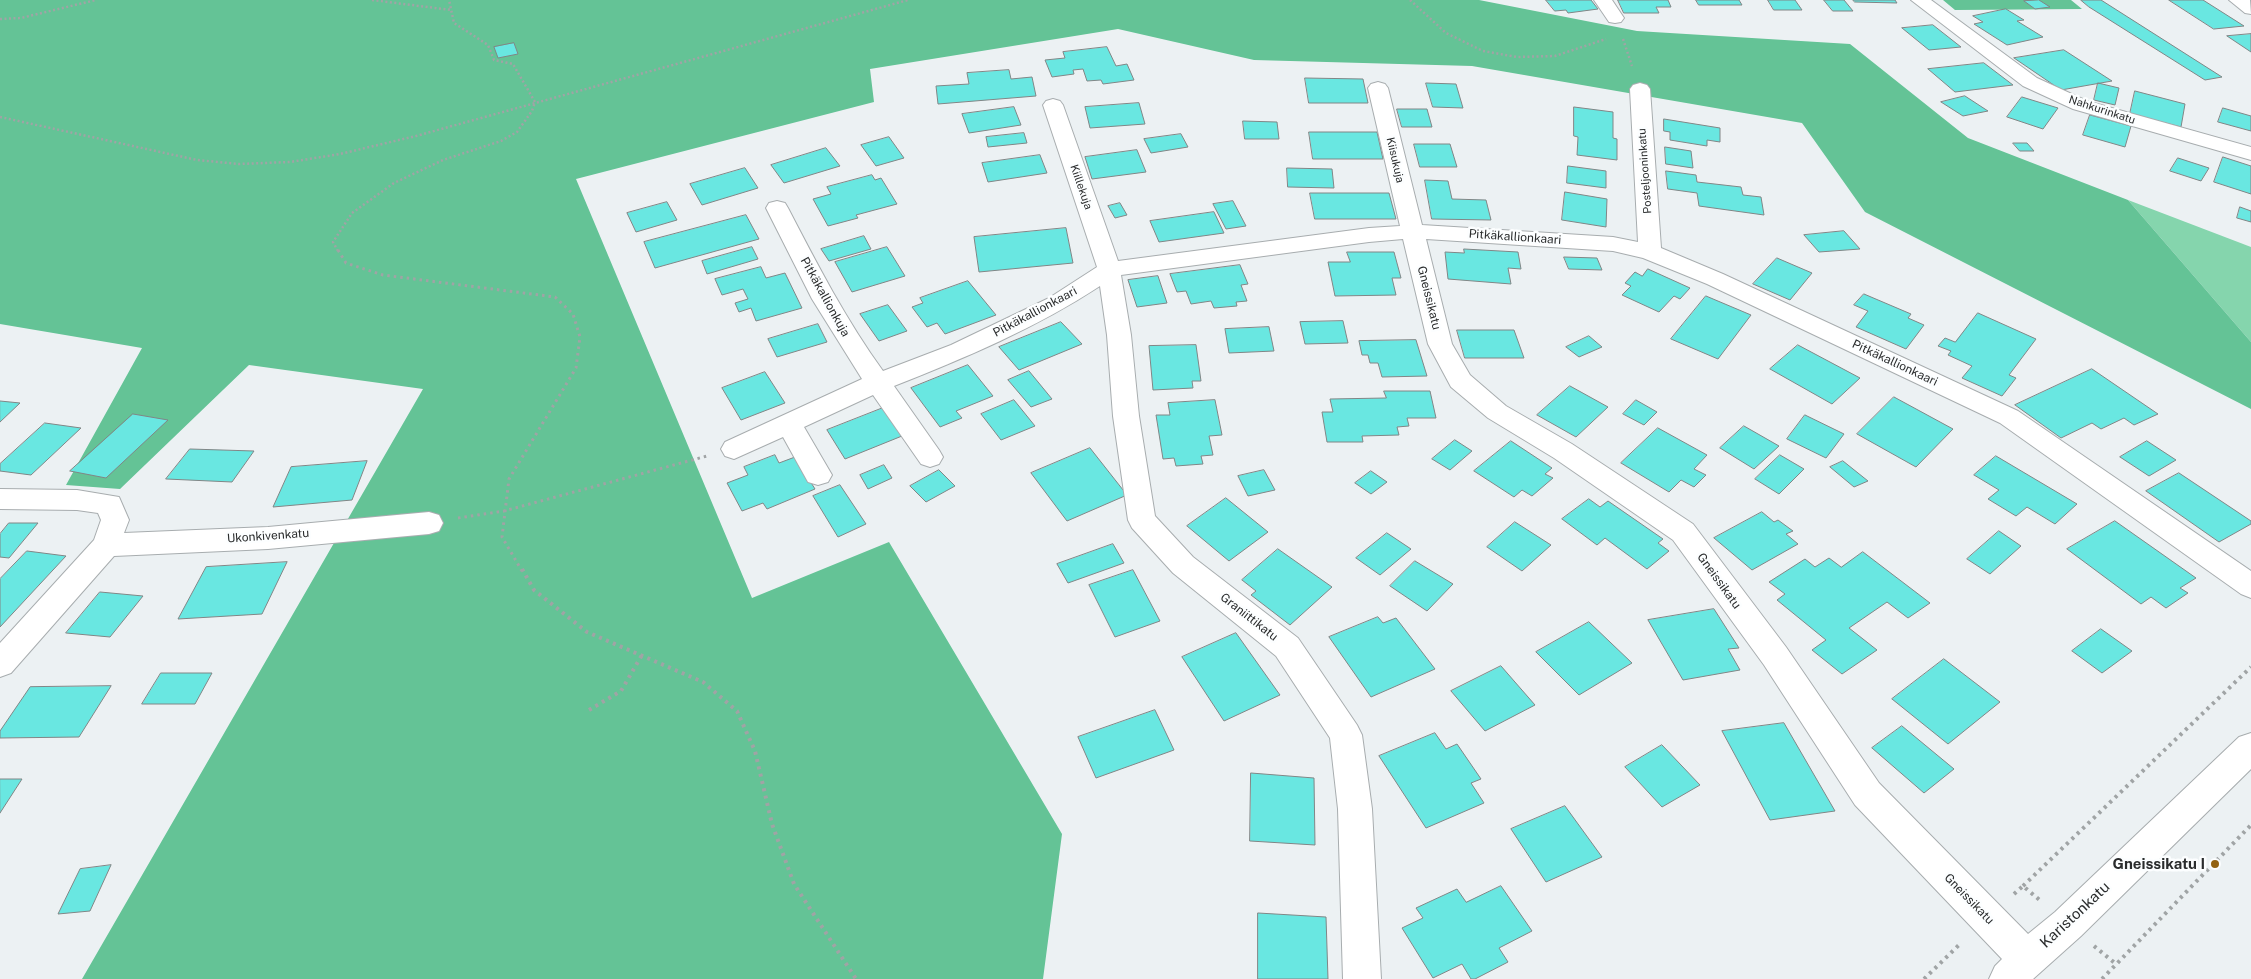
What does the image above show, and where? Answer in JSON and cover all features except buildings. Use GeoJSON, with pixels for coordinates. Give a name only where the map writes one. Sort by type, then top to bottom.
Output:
{"type":"FeatureCollection","features":[{"type":"Feature","properties":{"kind":"street"},"geometry":{"type":"LineString","coordinates":[[1602,0],[1615,18]]}},
{"type":"Feature","properties":{"kind":"street","name":"Nahkurinkatu"},"geometry":{"type":"LineString","coordinates":[[1920,0],[1984,50],[2038,86],[2080,105],[2251,154]]}},
{"type":"Feature","properties":{"kind":"street"},"geometry":{"type":"LineString","coordinates":[[2238,0],[2251,9]]}},
{"type":"Feature","properties":{"kind":"street","name":"Kiisukuja"},"geometry":{"type":"LineString","coordinates":[[1378,88],[1412,232]]}},
{"type":"Feature","properties":{"kind":"street","name":"Posteljooninkatu"},"geometry":{"type":"LineString","coordinates":[[1640,89],[1650,252]]}},
{"type":"Feature","properties":{"kind":"street","name":"Kiillekuja"},"geometry":{"type":"LineString","coordinates":[[1053,104],[1109,269]]}},
{"type":"Feature","properties":{"kind":"street","name":"Pitkäkallionkuja"},"geometry":{"type":"LineString","coordinates":[[777,208],[824,299],[877,383],[930,457]]}},
{"type":"Feature","properties":{"kind":"street","name":"Pitkäkallionkaari"},"geometry":{"type":"LineString","coordinates":[[734,449],[877,383],[960,351],[1057,303],[1109,269],[1368,235],[1412,232],[1613,244],[1650,252],[1715,279],[2009,417],[2251,586]]}},
{"type":"Feature","properties":{"kind":"street","name":"Gneissikatu"},"geometry":{"type":"LineString","coordinates":[[1412,232],[1440,344],[1460,381],[1497,412],[1562,451],[1683,532],[1775,656],[1867,794],[2018,969]]}},
{"type":"Feature","properties":{"kind":"street","name":"Graniittikatu"},"geometry":{"type":"LineString","coordinates":[[1109,269],[1119,335],[1126,416],[1142,520],[1183,565],[1287,647],[1346,735],[1355,809],[1362,979]]}},
{"type":"Feature","properties":{"kind":"street"},"geometry":{"type":"LineString","coordinates":[[789,424],[818,475]]}},
{"type":"Feature","properties":{"kind":"street"},"geometry":{"type":"LineString","coordinates":[[0,499],[76,500],[109,504],[115,520],[106,545],[0,664]]}},
{"type":"Feature","properties":{"kind":"street","name":"Ukonkivenkatu"},"geometry":{"type":"LineString","coordinates":[[106,545],[268,538],[429,523]]}},
{"type":"Feature","properties":{"kind":"street","name":"Karistonkatu"},"geometry":{"type":"LineString","coordinates":[[2018,969],[2068,924],[2251,747]]}},
{"type":"Feature","properties":{"kind":"path"},"geometry":{"type":"LineString","coordinates":[[0,19],[21,18],[96,0]]}},
{"type":"Feature","properties":{"kind":"path"},"geometry":{"type":"LineString","coordinates":[[372,0],[451,10]]}},
{"type":"Feature","properties":{"kind":"path"},"geometry":{"type":"LineString","coordinates":[[449,0],[454,23],[488,45],[494,60],[513,64],[535,102],[532,111],[516,132],[501,141],[443,160],[394,183],[352,214],[333,242],[346,263],[383,275],[556,297],[573,314],[580,337],[576,368],[509,479],[502,537],[534,590],[587,632],[703,682],[737,711],[755,750],[772,824],[794,884],[856,979]]}},
{"type":"Feature","properties":{"kind":"path"},"geometry":{"type":"LineString","coordinates":[[0,117],[197,160],[239,164],[290,162],[340,154],[435,131],[908,0]]}},
{"type":"Feature","properties":{"kind":"path"},"geometry":{"type":"LineString","coordinates":[[1410,0],[1446,33],[1484,51],[1517,57],[1555,56],[1607,38],[1608,29],[1615,18]]}},
{"type":"Feature","properties":{"kind":"path"},"geometry":{"type":"LineString","coordinates":[[1615,18],[1640,89]]}},
{"type":"Feature","properties":{"kind":"path"},"geometry":{"type":"LineString","coordinates":[[429,523],[504,511],[734,449]]}},
{"type":"Feature","properties":{"kind":"path"},"geometry":{"type":"LineString","coordinates":[[589,710],[621,691],[642,656]]}},
{"type":"Feature","properties":{"kind":"path"},"geometry":{"type":"LineString","coordinates":[[2023,886],[2251,667]]}},
{"type":"Feature","properties":{"kind":"path"},"geometry":{"type":"LineString","coordinates":[[2102,979],[2251,825]]}},
{"type":"Feature","properties":{"kind":"green space"},"geometry":{"type":"Polygon","coordinates":[[[0,0],[1479,0],[1637,31],[1850,44],[1968,138],[2128,200],[2251,342],[2251,409],[1865,212],[1802,123],[1472,66],[1254,60],[1118,29],[870,69],[874,102],[576,179],[752,598],[889,542],[1062,834],[1043,979],[82,979],[423,389],[249,365],[120,489],[66,485],[142,348],[0,324],[0,0]]]}},
{"type":"Feature","properties":{"kind":"green space"},"geometry":{"type":"Polygon","coordinates":[[[1943,0],[2071,0],[2082,9],[1955,10],[1943,0]]]}},
{"type":"Feature","properties":{"kind":"green space"},"geometry":{"type":"Polygon","coordinates":[[[2128,200],[2251,247],[2251,342],[2128,200]]]}},
{"type":"Feature","properties":{"kind":"place","name":"Gneissikatu I"},"geometry":{"type":"Point","coordinates":[2215,864]}}]}
